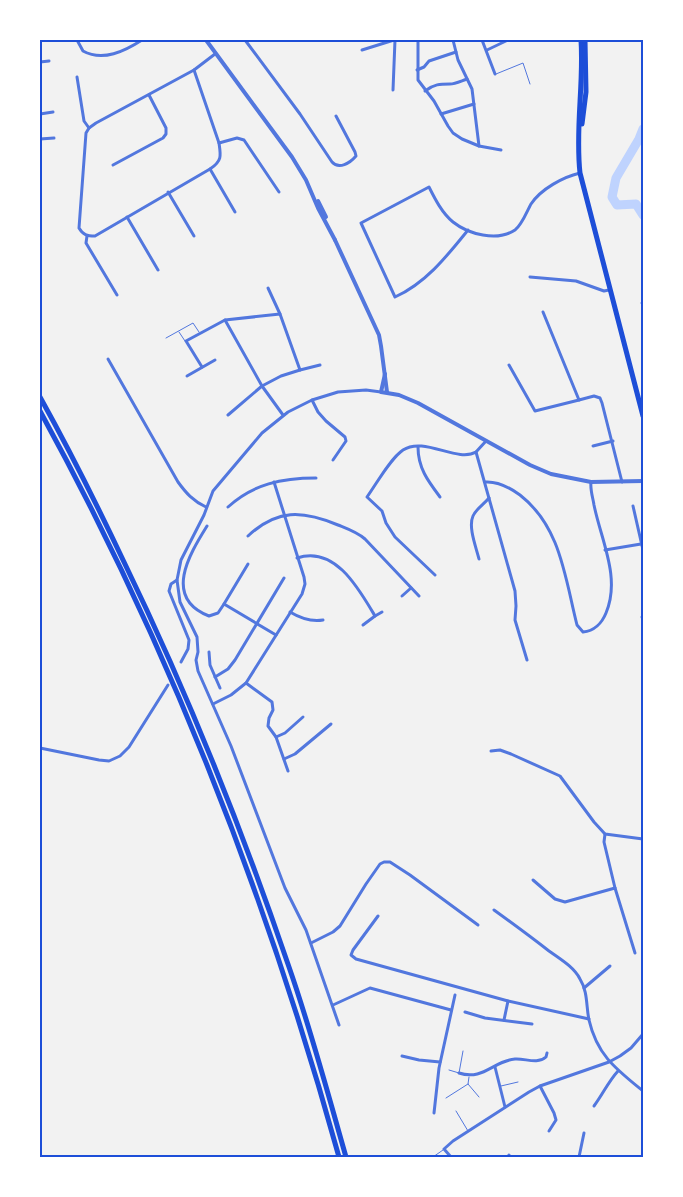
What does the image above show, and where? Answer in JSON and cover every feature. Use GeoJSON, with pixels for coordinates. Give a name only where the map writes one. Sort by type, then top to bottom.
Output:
{"type":"FeatureCollection","features":[{"type":"Feature","properties":{"kind":"main road"},"geometry":{"type":"LineString","coordinates":[[581,40],[578,152],[580,173],[643,416]]}},
{"type":"Feature","properties":{"kind":"main road"},"geometry":{"type":"LineString","coordinates":[[578,152],[586,92],[585,40]]}},
{"type":"Feature","properties":{"kind":"main road"},"geometry":{"type":"LineString","coordinates":[[40,397],[99,510],[147,609],[211,756],[249,854],[290,969],[346,1157]]}},
{"type":"Feature","properties":{"kind":"main road"},"geometry":{"type":"LineString","coordinates":[[40,411],[89,505],[141,612],[205,757],[283,969],[340,1157]]}},
{"type":"Feature","properties":{"kind":"street"},"geometry":{"type":"LineString","coordinates":[[77,40],[83,51],[96,56],[117,54],[142,40]]}},
{"type":"Feature","properties":{"kind":"street"},"geometry":{"type":"LineString","coordinates":[[205,40],[292,157],[321,206],[382,346],[387,392]]}},
{"type":"Feature","properties":{"kind":"street"},"geometry":{"type":"LineString","coordinates":[[246,40],[300,114],[334,166],[339,166],[348,163],[356,156],[336,116]]}},
{"type":"Feature","properties":{"kind":"street"},"geometry":{"type":"LineString","coordinates":[[362,50],[394,40],[393,90]]}},
{"type":"Feature","properties":{"kind":"street"},"geometry":{"type":"LineString","coordinates":[[418,40],[418,80],[453,133],[479,146],[501,150]]}},
{"type":"Feature","properties":{"kind":"street"},"geometry":{"type":"LineString","coordinates":[[453,40],[458,60],[472,90],[479,146]]}},
{"type":"Feature","properties":{"kind":"street"},"geometry":{"type":"LineString","coordinates":[[482,40],[494,74]]}},
{"type":"Feature","properties":{"kind":"street"},"geometry":{"type":"LineString","coordinates":[[487,50],[508,40]]}},
{"type":"Feature","properties":{"kind":"street"},"geometry":{"type":"LineString","coordinates":[[417,70],[429,61],[456,52]]}},
{"type":"Feature","properties":{"kind":"street"},"geometry":{"type":"LineString","coordinates":[[194,70],[219,143],[221,154],[217,164],[95,236],[82,234],[80,228],[86,133],[89,128],[96,122],[194,70],[215,54]]}},
{"type":"Feature","properties":{"kind":"street"},"geometry":{"type":"LineString","coordinates":[[40,62],[49,61]]}},
{"type":"Feature","properties":{"kind":"street"},"geometry":{"type":"LineString","coordinates":[[77,77],[84,121],[89,128]]}},
{"type":"Feature","properties":{"kind":"street"},"geometry":{"type":"LineString","coordinates":[[425,91],[438,84],[452,84],[467,79]]}},
{"type":"Feature","properties":{"kind":"street"},"geometry":{"type":"LineString","coordinates":[[113,165],[163,138],[166,134],[166,128],[149,94]]}},
{"type":"Feature","properties":{"kind":"street"},"geometry":{"type":"LineString","coordinates":[[441,114],[474,104]]}},
{"type":"Feature","properties":{"kind":"street"},"geometry":{"type":"LineString","coordinates":[[40,114],[54,112]]}},
{"type":"Feature","properties":{"kind":"street"},"geometry":{"type":"LineString","coordinates":[[40,139],[54,138]]}},
{"type":"Feature","properties":{"kind":"street"},"geometry":{"type":"LineString","coordinates":[[219,143],[236,138],[244,140],[279,192]]}},
{"type":"Feature","properties":{"kind":"street"},"geometry":{"type":"LineString","coordinates":[[210,169],[235,212]]}},
{"type":"Feature","properties":{"kind":"street"},"geometry":{"type":"LineString","coordinates":[[468,230],[430,274],[404,293],[395,297],[361,223],[429,186],[437,203],[452,221],[468,230],[488,235],[499,235],[516,230],[532,202],[542,192],[572,175],[580,173]]}},
{"type":"Feature","properties":{"kind":"street"},"geometry":{"type":"LineString","coordinates":[[168,192],[194,236]]}},
{"type":"Feature","properties":{"kind":"street"},"geometry":{"type":"LineString","coordinates":[[127,217],[158,270]]}},
{"type":"Feature","properties":{"kind":"street"},"geometry":{"type":"LineString","coordinates":[[87,236],[86,243],[117,295]]}},
{"type":"Feature","properties":{"kind":"street"},"geometry":{"type":"LineString","coordinates":[[530,277],[576,281],[604,291],[609,290]]}},
{"type":"Feature","properties":{"kind":"street"},"geometry":{"type":"LineString","coordinates":[[268,288],[280,314],[300,370]]}},
{"type":"Feature","properties":{"kind":"street"},"geometry":{"type":"LineString","coordinates":[[543,312],[579,400]]}},
{"type":"Feature","properties":{"kind":"street"},"geometry":{"type":"LineString","coordinates":[[202,367],[186,342],[225,320],[280,314]]}},
{"type":"Feature","properties":{"kind":"street"},"geometry":{"type":"LineString","coordinates":[[225,320],[262,386],[283,415]]}},
{"type":"Feature","properties":{"kind":"street"},"geometry":{"type":"LineString","coordinates":[[108,359],[178,482],[195,502],[206,507]]}},
{"type":"Feature","properties":{"kind":"street"},"geometry":{"type":"LineString","coordinates":[[187,376],[215,360]]}},
{"type":"Feature","properties":{"kind":"street"},"geometry":{"type":"LineString","coordinates":[[509,365],[535,412],[594,396],[600,398],[613,441],[622,482]]}},
{"type":"Feature","properties":{"kind":"street"},"geometry":{"type":"LineString","coordinates":[[228,416],[262,386],[282,376],[320,366]]}},
{"type":"Feature","properties":{"kind":"street"},"geometry":{"type":"LineString","coordinates":[[381,392],[385,374]]}},
{"type":"Feature","properties":{"kind":"street"},"geometry":{"type":"LineString","coordinates":[[339,1025],[311,943],[301,918],[285,888],[231,746],[198,671],[196,660],[198,652],[197,637],[180,602],[177,580],[181,560],[204,515],[213,491],[262,433],[283,415],[312,400],[352,390],[387,392],[418,403],[530,465],[551,474],[591,482],[643,481]]}},
{"type":"Feature","properties":{"kind":"street"},"geometry":{"type":"LineString","coordinates":[[312,400],[318,412],[345,437],[346,441],[332,460]]}},
{"type":"Feature","properties":{"kind":"street"},"geometry":{"type":"LineString","coordinates":[[435,575],[395,537],[382,511],[367,497],[400,452],[407,448],[418,447],[467,455],[476,452],[486,441]]}},
{"type":"Feature","properties":{"kind":"street"},"geometry":{"type":"LineString","coordinates":[[593,446],[613,441]]}},
{"type":"Feature","properties":{"kind":"street"},"geometry":{"type":"LineString","coordinates":[[418,447],[418,457],[423,473],[440,497]]}},
{"type":"Feature","properties":{"kind":"street"},"geometry":{"type":"LineString","coordinates":[[476,452],[515,591],[515,620],[528,660]]}},
{"type":"Feature","properties":{"kind":"street"},"geometry":{"type":"LineString","coordinates":[[634,481],[643,477]]}},
{"type":"Feature","properties":{"kind":"street"},"geometry":{"type":"LineString","coordinates":[[228,507],[240,495],[274,482],[299,478],[316,478]]}},
{"type":"Feature","properties":{"kind":"street"},"geometry":{"type":"LineString","coordinates":[[213,704],[231,695],[246,683],[302,594],[305,584],[274,482]]}},
{"type":"Feature","properties":{"kind":"street"},"geometry":{"type":"LineString","coordinates":[[485,482],[497,482],[515,492],[530,503],[547,524],[558,549],[578,625],[583,632],[594,628],[603,620],[612,592],[612,578],[595,512],[591,482]]}},
{"type":"Feature","properties":{"kind":"street"},"geometry":{"type":"LineString","coordinates":[[479,559],[474,539],[472,517],[489,498]]}},
{"type":"Feature","properties":{"kind":"street"},"geometry":{"type":"LineString","coordinates":[[633,506],[643,550]]}},
{"type":"Feature","properties":{"kind":"street"},"geometry":{"type":"LineString","coordinates":[[248,536],[267,522],[284,516],[306,514],[327,520],[358,533],[419,596]]}},
{"type":"Feature","properties":{"kind":"street"},"geometry":{"type":"LineString","coordinates":[[207,526],[188,558],[185,569],[184,589],[187,599],[192,606],[210,616],[218,613],[248,564]]}},
{"type":"Feature","properties":{"kind":"street"},"geometry":{"type":"LineString","coordinates":[[606,550],[642,544]]}},
{"type":"Feature","properties":{"kind":"street"},"geometry":{"type":"LineString","coordinates":[[298,558],[311,555],[330,560],[354,583],[375,616]]}},
{"type":"Feature","properties":{"kind":"street"},"geometry":{"type":"LineString","coordinates":[[215,677],[228,669],[284,578]]}},
{"type":"Feature","properties":{"kind":"street"},"geometry":{"type":"LineString","coordinates":[[177,580],[170,584],[169,591],[189,640],[188,649],[181,662]]}},
{"type":"Feature","properties":{"kind":"street"},"geometry":{"type":"LineString","coordinates":[[402,596],[411,588]]}},
{"type":"Feature","properties":{"kind":"street"},"geometry":{"type":"LineString","coordinates":[[224,604],[276,635]]}},
{"type":"Feature","properties":{"kind":"street"},"geometry":{"type":"LineString","coordinates":[[290,612],[298,617],[310,620],[323,620]]}},
{"type":"Feature","properties":{"kind":"street"},"geometry":{"type":"LineString","coordinates":[[363,625],[382,612]]}},
{"type":"Feature","properties":{"kind":"street"},"geometry":{"type":"LineString","coordinates":[[209,652],[210,666],[220,688]]}},
{"type":"Feature","properties":{"kind":"street"},"geometry":{"type":"LineString","coordinates":[[246,683],[272,702],[273,710],[268,724],[276,736],[288,771]]}},
{"type":"Feature","properties":{"kind":"street"},"geometry":{"type":"LineString","coordinates":[[40,748],[99,760],[109,760],[120,756],[129,747],[168,685]]}},
{"type":"Feature","properties":{"kind":"street"},"geometry":{"type":"LineString","coordinates":[[276,736],[285,733],[303,717]]}},
{"type":"Feature","properties":{"kind":"street"},"geometry":{"type":"LineString","coordinates":[[284,759],[295,754],[331,724]]}},
{"type":"Feature","properties":{"kind":"street"},"geometry":{"type":"LineString","coordinates":[[491,750],[500,750],[511,754],[560,776],[605,834],[643,840]]}},
{"type":"Feature","properties":{"kind":"street"},"geometry":{"type":"LineString","coordinates":[[605,834],[604,842],[615,888],[635,953]]}},
{"type":"Feature","properties":{"kind":"street"},"geometry":{"type":"LineString","coordinates":[[311,943],[333,932],[340,926],[366,884],[380,864],[384,862],[390,862],[410,875],[478,925]]}},
{"type":"Feature","properties":{"kind":"street"},"geometry":{"type":"LineString","coordinates":[[533,880],[555,900],[565,902],[615,888]]}},
{"type":"Feature","properties":{"kind":"street"},"geometry":{"type":"LineString","coordinates":[[494,910],[568,965],[580,978],[596,1042],[609,1062],[643,1091]]}},
{"type":"Feature","properties":{"kind":"street"},"geometry":{"type":"LineString","coordinates":[[378,916],[353,950],[351,955],[356,960],[508,1001],[589,1019]]}},
{"type":"Feature","properties":{"kind":"street"},"geometry":{"type":"LineString","coordinates":[[584,988],[610,966]]}},
{"type":"Feature","properties":{"kind":"street"},"geometry":{"type":"LineString","coordinates":[[333,1005],[370,988],[451,1010]]}},
{"type":"Feature","properties":{"kind":"street"},"geometry":{"type":"LineString","coordinates":[[434,1113],[440,1062],[455,994]]}},
{"type":"Feature","properties":{"kind":"street"},"geometry":{"type":"LineString","coordinates":[[504,1020],[508,1001]]}},
{"type":"Feature","properties":{"kind":"street"},"geometry":{"type":"LineString","coordinates":[[465,1012],[485,1018],[532,1024]]}},
{"type":"Feature","properties":{"kind":"street"},"geometry":{"type":"LineString","coordinates":[[451,1157],[444,1149],[504,1107],[540,1086],[609,1062],[631,1048],[643,1034]]}},
{"type":"Feature","properties":{"kind":"street"},"geometry":{"type":"LineString","coordinates":[[459,1073],[469,1076],[516,1058],[540,1061],[546,1057],[547,1053]]}},
{"type":"Feature","properties":{"kind":"street"},"geometry":{"type":"LineString","coordinates":[[402,1056],[440,1062]]}},
{"type":"Feature","properties":{"kind":"street"},"geometry":{"type":"LineString","coordinates":[[495,1067],[504,1107]]}},
{"type":"Feature","properties":{"kind":"street"},"geometry":{"type":"LineString","coordinates":[[594,1106],[618,1070]]}},
{"type":"Feature","properties":{"kind":"street"},"geometry":{"type":"LineString","coordinates":[[540,1086],[554,1112],[556,1120],[549,1131]]}},
{"type":"Feature","properties":{"kind":"street"},"geometry":{"type":"LineString","coordinates":[[579,1157],[584,1133]]}},
{"type":"Feature","properties":{"kind":"lane"},"geometry":{"type":"LineString","coordinates":[[494,74],[523,63],[530,84]]}},
{"type":"Feature","properties":{"kind":"lane"},"geometry":{"type":"LineString","coordinates":[[166,338],[194,323],[200,334]]}},
{"type":"Feature","properties":{"kind":"lane"},"geometry":{"type":"LineString","coordinates":[[179,331],[186,342]]}},
{"type":"Feature","properties":{"kind":"lane"},"geometry":{"type":"LineString","coordinates":[[449,1070],[459,1073],[463,1051]]}},
{"type":"Feature","properties":{"kind":"lane"},"geometry":{"type":"LineString","coordinates":[[469,1076],[468,1084],[479,1097]]}},
{"type":"Feature","properties":{"kind":"lane"},"geometry":{"type":"LineString","coordinates":[[500,1086],[518,1082]]}},
{"type":"Feature","properties":{"kind":"lane"},"geometry":{"type":"LineString","coordinates":[[446,1098],[468,1084]]}},
{"type":"Feature","properties":{"kind":"lane"},"geometry":{"type":"LineString","coordinates":[[456,1111],[468,1132]]}},
{"type":"Feature","properties":{"kind":"lane"},"geometry":{"type":"LineString","coordinates":[[433,1157],[444,1149]]}},
{"type":"Feature","properties":{"kind":"waterway"},"geometry":{"type":"LineString","coordinates":[[643,129],[616,178],[612,197],[617,205],[636,204],[643,215]]}}]}
